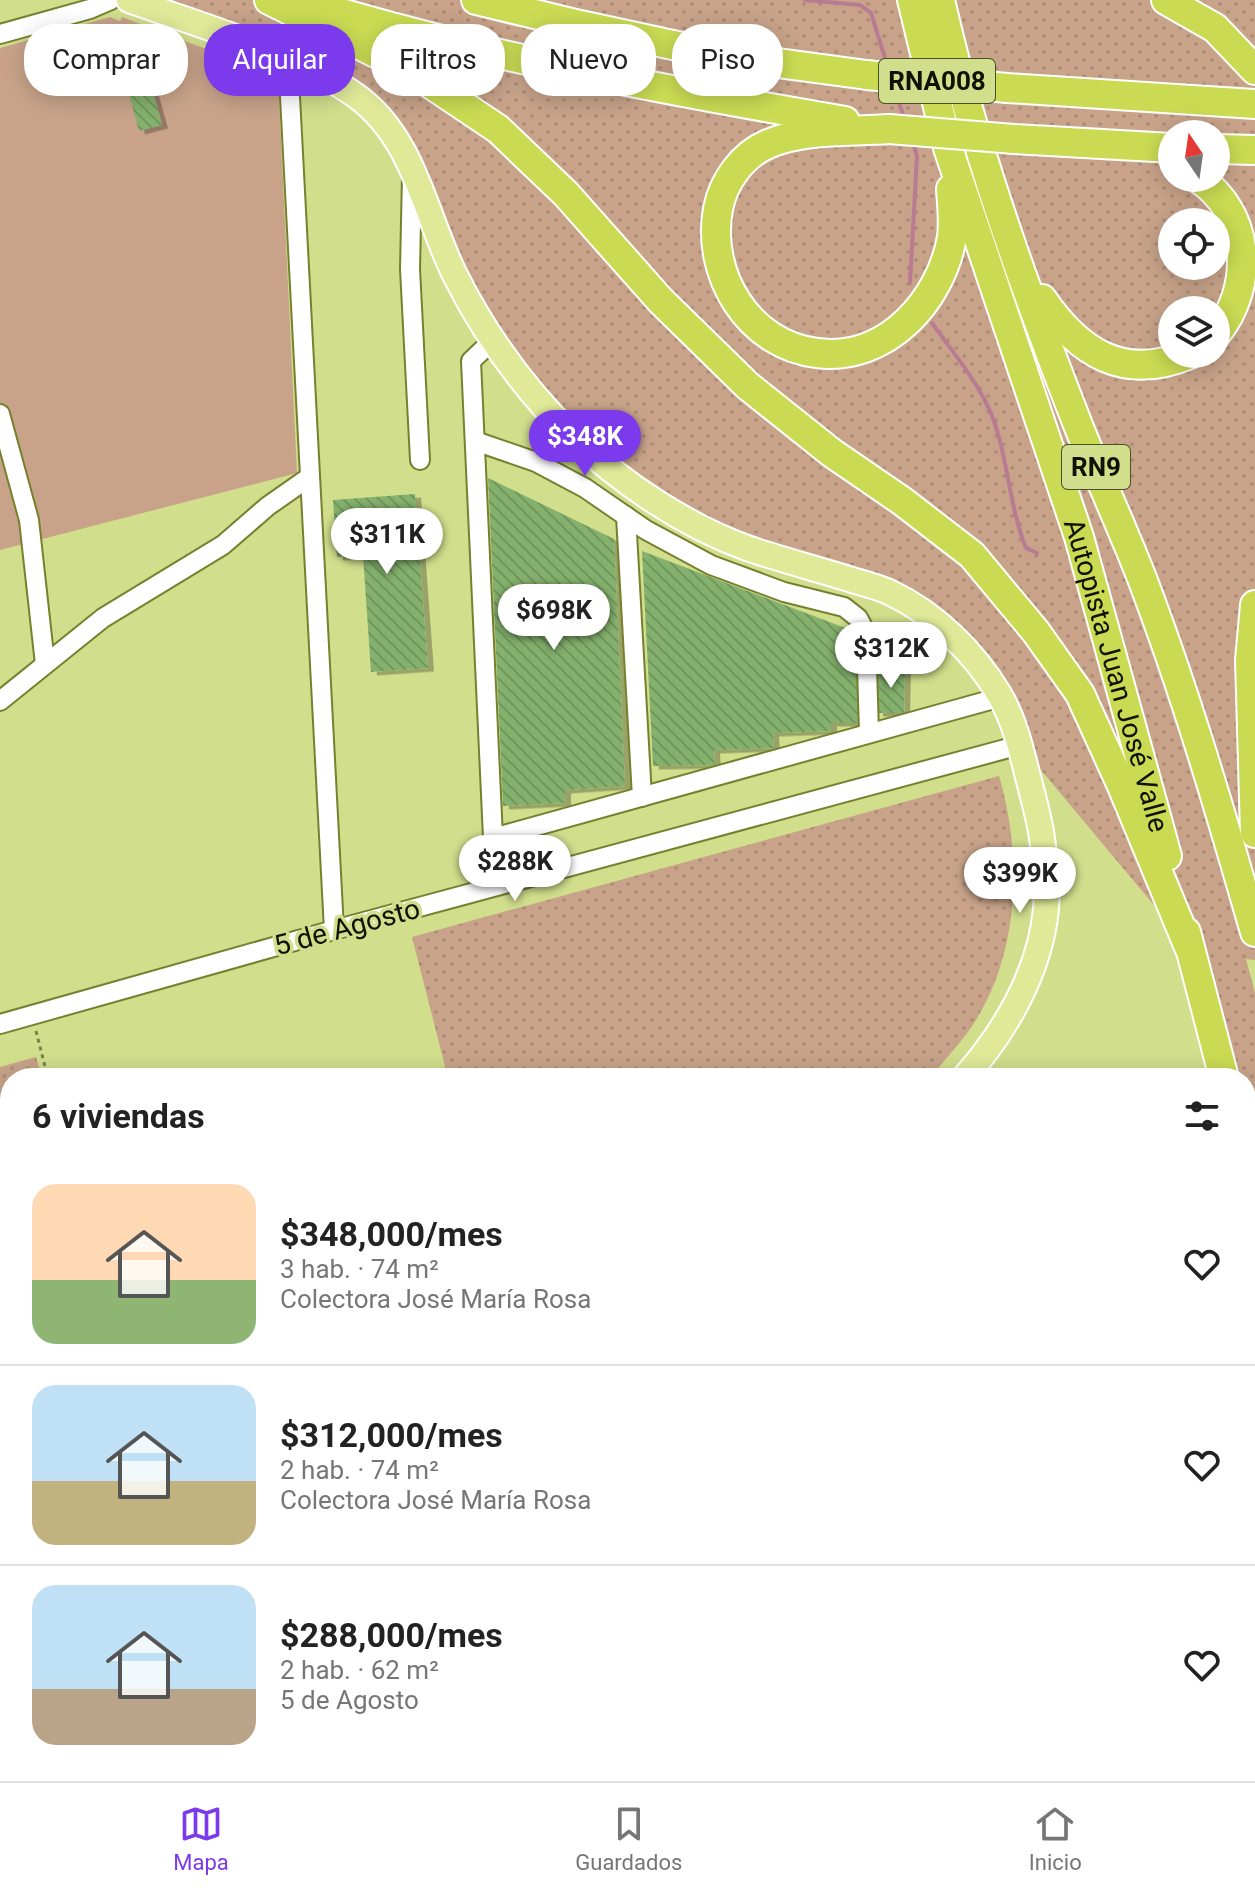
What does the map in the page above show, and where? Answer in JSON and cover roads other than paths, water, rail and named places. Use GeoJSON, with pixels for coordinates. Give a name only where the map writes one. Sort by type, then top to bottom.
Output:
{"type":"FeatureCollection","features":[{"type":"Feature","properties":{"kind":"highway"},"geometry":{"type":"LineString","coordinates":[[269,0],[410,70],[498,129],[566,194],[661,301],[748,386],[832,453],[902,501],[972,555],[1036,632],[1080,694],[1189,947]]}},
{"type":"Feature","properties":{"kind":"highway","name":"RNA008"},"geometry":{"type":"LineString","coordinates":[[298,0],[438,40],[614,79],[889,129],[1158,147]]}},
{"type":"Feature","properties":{"kind":"highway","name":"RNA008"},"geometry":{"type":"LineString","coordinates":[[476,0],[719,55],[867,75],[1007,88],[1255,104]]}},
{"type":"Feature","properties":{"kind":"highway","name":"Autopista Juan José Valle"},"geometry":{"type":"LineString","coordinates":[[912,0],[948,148],[970,219],[1079,537],[1147,778],[1221,1068]]}},
{"type":"Feature","properties":{"kind":"highway","name":"Autopista Juan José Valle"},"geometry":{"type":"LineString","coordinates":[[940,0],[967,111],[1078,424],[1142,577],[1177,673],[1208,766],[1255,932]]}},
{"type":"Feature","properties":{"kind":"highway"},"geometry":{"type":"LineString","coordinates":[[1166,0],[1215,28],[1255,70]]}},
{"type":"Feature","properties":{"kind":"highway"},"geometry":{"type":"LineString","coordinates":[[889,129],[797,135],[767,145],[745,159],[729,180],[719,203],[716,222],[717,254],[724,281],[739,307],[759,328],[786,344],[817,353],[851,352],[886,339],[913,317],[931,294],[944,266],[952,236],[948,148]]}},
{"type":"Feature","properties":{"kind":"highway"},"geometry":{"type":"LineString","coordinates":[[1078,144],[1158,162]]}},
{"type":"Feature","properties":{"kind":"highway"},"geometry":{"type":"LineString","coordinates":[[1230,149],[1255,150]]}},
{"type":"Feature","properties":{"kind":"highway"},"geometry":{"type":"LineString","coordinates":[[1215,192],[1232,216],[1245,258],[1242,284],[1230,315]]}},
{"type":"Feature","properties":{"kind":"highway"},"geometry":{"type":"LineString","coordinates":[[1016,253],[1058,321],[1077,342],[1100,356],[1130,364],[1158,364]]}},
{"type":"Feature","properties":{"kind":"highway"},"geometry":{"type":"LineString","coordinates":[[1255,605],[1250,660],[1255,833]]}},
{"type":"Feature","properties":{"kind":"main road"},"geometry":{"type":"LineString","coordinates":[[129,0],[204,28]]}},
{"type":"Feature","properties":{"kind":"main road"},"geometry":{"type":"LineString","coordinates":[[355,95],[385,123],[412,167],[455,277],[492,341],[532,393],[575,438],[617,474],[662,506],[745,547],[890,592],[934,620],[973,656],[1001,697],[1020,745],[1040,822],[1046,909],[1041,937],[1015,1007],[998,1036],[972,1068]]}},
{"type":"Feature","properties":{"kind":"street"},"geometry":{"type":"LineString","coordinates":[[0,34],[90,9],[111,0]]}},
{"type":"Feature","properties":{"kind":"street"},"geometry":{"type":"LineString","coordinates":[[290,96],[334,930]]}},
{"type":"Feature","properties":{"kind":"street"},"geometry":{"type":"LineString","coordinates":[[412,167],[410,269],[420,460]]}},
{"type":"Feature","properties":{"kind":"street"},"geometry":{"type":"LineString","coordinates":[[492,341],[471,361],[493,838],[1001,697]]}},
{"type":"Feature","properties":{"kind":"street"},"geometry":{"type":"LineString","coordinates":[[0,414],[29,520],[45,664]]}},
{"type":"Feature","properties":{"kind":"street"},"geometry":{"type":"LineString","coordinates":[[475,441],[536,462],[585,488],[646,530],[711,565],[784,592],[844,607],[858,618],[866,633],[869,733]]}},
{"type":"Feature","properties":{"kind":"street"},"geometry":{"type":"LineString","coordinates":[[0,701],[103,618],[223,545],[268,506],[308,478]]}},
{"type":"Feature","properties":{"kind":"street"},"geometry":{"type":"LineString","coordinates":[[626,516],[642,797]]}},
{"type":"Feature","properties":{"kind":"street","name":"5 de Agosto"},"geometry":{"type":"LineString","coordinates":[[0,1024],[334,930],[1020,745]]}},
{"type":"Feature","properties":{"kind":"waterway"},"geometry":{"type":"LineString","coordinates":[[805,0],[860,5],[871,13],[888,68]]}},
{"type":"Feature","properties":{"kind":"waterway"},"geometry":{"type":"LineString","coordinates":[[894,87],[905,121]]}},
{"type":"Feature","properties":{"kind":"waterway"},"geometry":{"type":"LineString","coordinates":[[910,283],[917,156],[912,140]]}},
{"type":"Feature","properties":{"kind":"waterway"},"geometry":{"type":"LineString","coordinates":[[932,323],[987,404],[998,434],[1021,534],[1026,548],[1037,553]]}}]}
